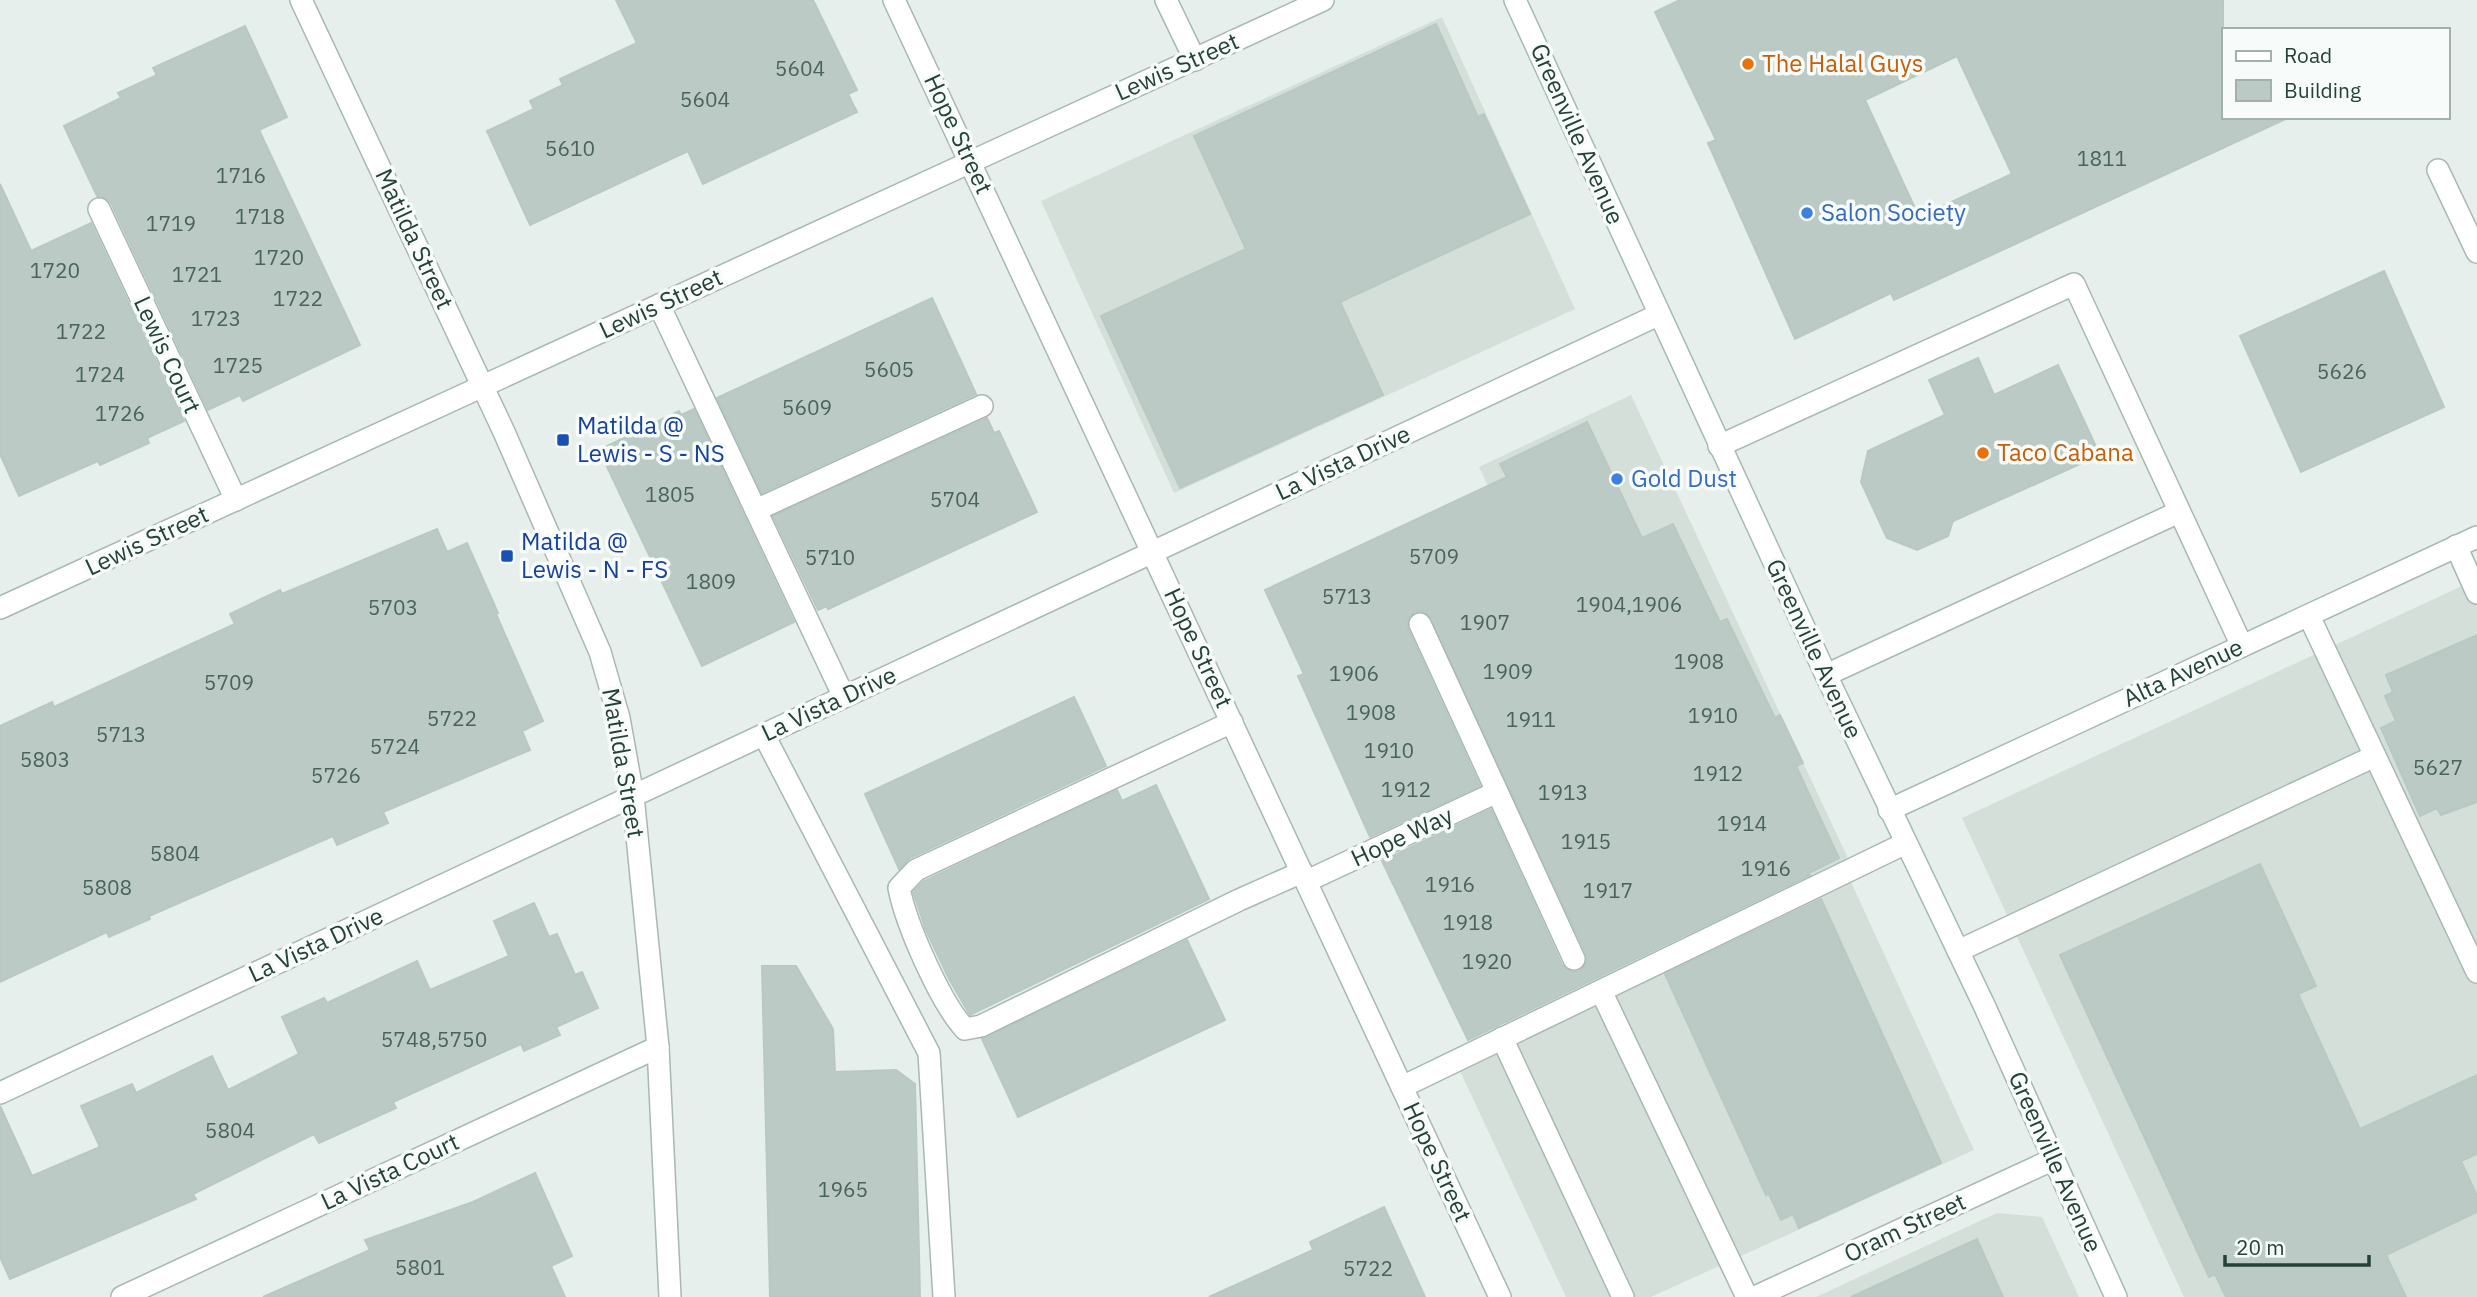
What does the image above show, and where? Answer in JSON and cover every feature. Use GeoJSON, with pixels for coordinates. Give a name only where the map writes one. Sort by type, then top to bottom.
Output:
{"type":"FeatureCollection","features":[{"type":"Feature","properties":{"kind":"street","name":"Matilda Street"},"geometry":{"type":"LineString","coordinates":[[301,0],[483,386],[600,652],[620,718],[634,796],[658,1047],[670,1297]]}},
{"type":"Feature","properties":{"kind":"street","name":"Hope Street"},"geometry":{"type":"LineString","coordinates":[[894,0],[1500,1297]]}},
{"type":"Feature","properties":{"kind":"street"},"geometry":{"type":"LineString","coordinates":[[1166,0],[1195,60]]}},
{"type":"Feature","properties":{"kind":"street","name":"Lewis Street"},"geometry":{"type":"LineString","coordinates":[[0,608],[1323,0]]}},
{"type":"Feature","properties":{"kind":"street","name":"Greenville Avenue"},"geometry":{"type":"LineString","coordinates":[[1516,0],[1658,315],[1889,810],[1958,951],[2116,1297]]}},
{"type":"Feature","properties":{"kind":"street"},"geometry":{"type":"LineString","coordinates":[[2438,170],[2477,252]]}},
{"type":"Feature","properties":{"kind":"street","name":"Lewis Court"},"geometry":{"type":"LineString","coordinates":[[99,209],[236,500]]}},
{"type":"Feature","properties":{"kind":"street"},"geometry":{"type":"LineString","coordinates":[[1719,446],[2074,284],[2242,646]]}},
{"type":"Feature","properties":{"kind":"street"},"geometry":{"type":"LineString","coordinates":[[659,305],[844,697]]}},
{"type":"Feature","properties":{"kind":"street","name":"La Vista Drive"},"geometry":{"type":"LineString","coordinates":[[0,1093],[1658,315]]}},
{"type":"Feature","properties":{"kind":"street"},"geometry":{"type":"LineString","coordinates":[[756,510],[982,405]]}},
{"type":"Feature","properties":{"kind":"street"},"geometry":{"type":"LineString","coordinates":[[1826,675],[2179,512]]}},
{"type":"Feature","properties":{"kind":"street","name":"Alta Avenue"},"geometry":{"type":"LineString","coordinates":[[1889,810],[2477,537]]}},
{"type":"Feature","properties":{"kind":"street"},"geometry":{"type":"LineString","coordinates":[[2456,546],[2477,593]]}},
{"type":"Feature","properties":{"kind":"street"},"geometry":{"type":"LineString","coordinates":[[2309,616],[2477,972]]}},
{"type":"Feature","properties":{"kind":"street"},"geometry":{"type":"LineString","coordinates":[[1420,624],[1574,959]]}},
{"type":"Feature","properties":{"kind":"street","name":"Hope Way"},"geometry":{"type":"LineString","coordinates":[[1232,722],[916,870],[899,888],[904,911],[951,1015],[965,1029],[981,1026],[1239,900],[1305,876],[1497,792]]}},
{"type":"Feature","properties":{"kind":"street"},"geometry":{"type":"LineString","coordinates":[[764,735],[929,1053],[944,1297]]}},
{"type":"Feature","properties":{"kind":"street"},"geometry":{"type":"LineString","coordinates":[[1958,951],[2375,756]]}},
{"type":"Feature","properties":{"kind":"street"},"geometry":{"type":"LineString","coordinates":[[1402,1087],[1906,843]]}},
{"type":"Feature","properties":{"kind":"street"},"geometry":{"type":"LineString","coordinates":[[1601,990],[1747,1297]]}},
{"type":"Feature","properties":{"kind":"street"},"geometry":{"type":"LineString","coordinates":[[1502,1038],[1622,1297]]}},
{"type":"Feature","properties":{"kind":"street","name":"La Vista Court"},"geometry":{"type":"LineString","coordinates":[[122,1297],[658,1047]]}},
{"type":"Feature","properties":{"kind":"street","name":"Oram Street"},"geometry":{"type":"LineString","coordinates":[[1755,1297],[2054,1159]]}},
{"type":"Feature","properties":{"kind":"shaded area"},"geometry":{"type":"Polygon","coordinates":[[[1442,17],[1575,309],[1174,493],[1041,201],[1442,17]]]}},
{"type":"Feature","properties":{"kind":"shaded area"},"geometry":{"type":"Polygon","coordinates":[[[1631,395],[1852,867],[1846,871],[1974,1150],[1651,1297],[1566,1297],[1452,1054],[1687,943],[1519,570],[1525,566],[1479,467],[1631,395]]]}},
{"type":"Feature","properties":{"kind":"shaded area"},"geometry":{"type":"Polygon","coordinates":[[[2477,579],[2477,1297],[2184,1297],[1962,818],[2477,579]]]}},
{"type":"Feature","properties":{"kind":"shaded area"},"geometry":{"type":"Polygon","coordinates":[[[1997,1213],[2042,1217],[2079,1297],[1816,1297],[1997,1213]]]}},
{"type":"Feature","properties":{"kind":"building"},"geometry":{"type":"Polygon","coordinates":[[[616,0],[813,0],[857,90],[848,94],[857,112],[703,184],[688,151],[530,225],[487,131],[534,109],[530,101],[563,85],[560,79],[637,43],[616,0]]]}},
{"type":"Feature","properties":{"kind":"building"},"geometry":{"type":"Polygon","coordinates":[[[1680,0],[2223,0],[2222,119],[2286,119],[1894,300],[1891,293],[1795,339],[1708,143],[1716,140],[1655,12],[1680,0]],[[1957,56],[1865,100],[1919,217],[2012,174],[1957,56]]]}},
{"type":"Feature","properties":{"kind":"building"},"geometry":{"type":"Polygon","coordinates":[[[1436,24],[1478,117],[1484,114],[1530,214],[1340,302],[1383,395],[1180,488],[1101,316],[1246,249],[1194,136],[1436,24]]]}},
{"type":"Feature","properties":{"kind":"building"},"geometry":{"type":"Polygon","coordinates":[[[245,26],[287,117],[259,130],[360,345],[243,401],[240,395],[208,410],[111,203],[106,198],[97,196],[64,126],[121,98],[118,93],[157,75],[153,68],[245,26]]]}},
{"type":"Feature","properties":{"kind":"building"},"geometry":{"type":"Polygon","coordinates":[[[0,184],[31,251],[91,223],[184,421],[147,438],[149,443],[100,465],[98,461],[19,496],[0,454],[0,184]]]}},
{"type":"Feature","properties":{"kind":"building"},"geometry":{"type":"Polygon","coordinates":[[[2384,271],[2444,407],[2301,472],[2240,336],[2384,271]]]}},
{"type":"Feature","properties":{"kind":"building"},"geometry":{"type":"Polygon","coordinates":[[[932,298],[976,394],[762,493],[717,398],[932,298]]]}},
{"type":"Feature","properties":{"kind":"building","name":"Taco Cabana"},"geometry":{"type":"Polygon","coordinates":[[[1978,358],[1994,395],[2058,365],[2100,455],[1953,521],[1948,536],[1917,550],[1887,538],[1861,482],[1868,451],[1945,415],[1929,380],[1978,358]]]}},
{"type":"Feature","properties":{"kind":"building"},"geometry":{"type":"Polygon","coordinates":[[[694,409],[794,622],[702,666],[599,450],[679,411],[681,415],[694,409]]]}},
{"type":"Feature","properties":{"kind":"building"},"geometry":{"type":"Polygon","coordinates":[[[987,418],[994,433],[999,431],[1037,512],[828,609],[827,606],[818,610],[773,516],[987,418]]]}},
{"type":"Feature","properties":{"kind":"building"},"geometry":{"type":"Polygon","coordinates":[[[1587,422],[1642,538],[1673,524],[1720,622],[1727,619],[1775,718],[1780,715],[1803,763],[1796,766],[1839,858],[1809,873],[1810,875],[1468,1040],[1382,861],[1491,809],[1562,965],[1572,972],[1580,971],[1587,961],[1586,954],[1428,614],[1422,611],[1414,612],[1407,622],[1408,629],[1480,786],[1370,837],[1298,676],[1304,674],[1265,590],[1507,477],[1500,464],[1587,422]]]}},
{"type":"Feature","properties":{"kind":"building"},"geometry":{"type":"Polygon","coordinates":[[[437,529],[447,552],[467,543],[498,613],[496,614],[543,721],[522,731],[530,750],[383,812],[388,823],[337,845],[333,836],[149,916],[150,919],[109,937],[107,932],[0,982],[0,726],[52,702],[54,707],[235,624],[230,614],[280,590],[282,594],[437,529]]]}},
{"type":"Feature","properties":{"kind":"building"},"geometry":{"type":"Polygon","coordinates":[[[2477,635],[2477,802],[2441,815],[2437,808],[2420,816],[2381,728],[2396,721],[2385,696],[2393,692],[2386,675],[2477,635]]]}},
{"type":"Feature","properties":{"kind":"building"},"geometry":{"type":"Polygon","coordinates":[[[1074,697],[1106,766],[910,858],[899,869],[865,794],[1074,697]]]}},
{"type":"Feature","properties":{"kind":"building"},"geometry":{"type":"Polygon","coordinates":[[[1156,785],[1209,899],[970,1015],[949,979],[926,930],[913,892],[924,881],[1117,790],[1122,801],[1156,785]]]}},
{"type":"Feature","properties":{"kind":"building"},"geometry":{"type":"Polygon","coordinates":[[[2260,864],[2316,986],[2298,994],[2360,1129],[2477,1075],[2477,1154],[2461,1161],[2477,1196],[2477,1212],[2386,1255],[2406,1297],[2226,1297],[2215,1274],[2209,1277],[2060,955],[2260,864]]]}},
{"type":"Feature","properties":{"kind":"building"},"geometry":{"type":"Polygon","coordinates":[[[1821,899],[1941,1163],[1799,1228],[1793,1214],[1781,1220],[1769,1194],[1766,1195],[1665,974],[1821,899]]]}},
{"type":"Feature","properties":{"kind":"building"},"geometry":{"type":"Polygon","coordinates":[[[534,903],[549,937],[557,934],[575,975],[582,972],[598,1008],[556,1027],[560,1035],[524,1051],[521,1044],[393,1102],[396,1108],[319,1143],[314,1134],[193,1194],[196,1199],[10,1279],[0,1257],[0,1106],[32,1176],[100,1147],[81,1106],[132,1084],[136,1093],[212,1056],[228,1090],[299,1054],[282,1017],[324,998],[327,1003],[417,961],[430,990],[509,956],[494,921],[534,903]]]}},
{"type":"Feature","properties":{"kind":"building"},"geometry":{"type":"Polygon","coordinates":[[[1187,940],[1225,1020],[1018,1117],[982,1039],[1187,940]]]}},
{"type":"Feature","properties":{"kind":"building"},"geometry":{"type":"Polygon","coordinates":[[[762,966],[796,966],[833,1029],[835,1072],[896,1070],[915,1084],[920,1297],[770,1297],[762,966]]]}},
{"type":"Feature","properties":{"kind":"building"},"geometry":{"type":"Polygon","coordinates":[[[535,1173],[572,1256],[551,1266],[565,1297],[263,1297],[370,1250],[365,1240],[473,1202],[535,1173]]]}},
{"type":"Feature","properties":{"kind":"building"},"geometry":{"type":"Polygon","coordinates":[[[1384,1207],[1425,1297],[1209,1297],[1313,1250],[1310,1242],[1384,1207]]]}},
{"type":"Feature","properties":{"kind":"building"},"geometry":{"type":"Polygon","coordinates":[[[1977,1239],[2003,1297],[1851,1297],[1977,1239]]]}},
{"type":"Feature","properties":{"kind":"place","name":"The Halal Guys"},"geometry":{"type":"Point","coordinates":[1748,64]}},
{"type":"Feature","properties":{"kind":"place","name":"Salon Society"},"geometry":{"type":"Point","coordinates":[1807,213]}},
{"type":"Feature","properties":{"kind":"place","name":"Matilda @ Lewis - S - NS"},"geometry":{"type":"Point","coordinates":[563,440]}},
{"type":"Feature","properties":{"kind":"place","name":"Taco Cabana"},"geometry":{"type":"Point","coordinates":[1983,453]}},
{"type":"Feature","properties":{"kind":"place","name":"Gold Dust"},"geometry":{"type":"Point","coordinates":[1617,479]}},
{"type":"Feature","properties":{"kind":"place","name":"Matilda @ Lewis - N - FS"},"geometry":{"type":"Point","coordinates":[507,556]}}]}
